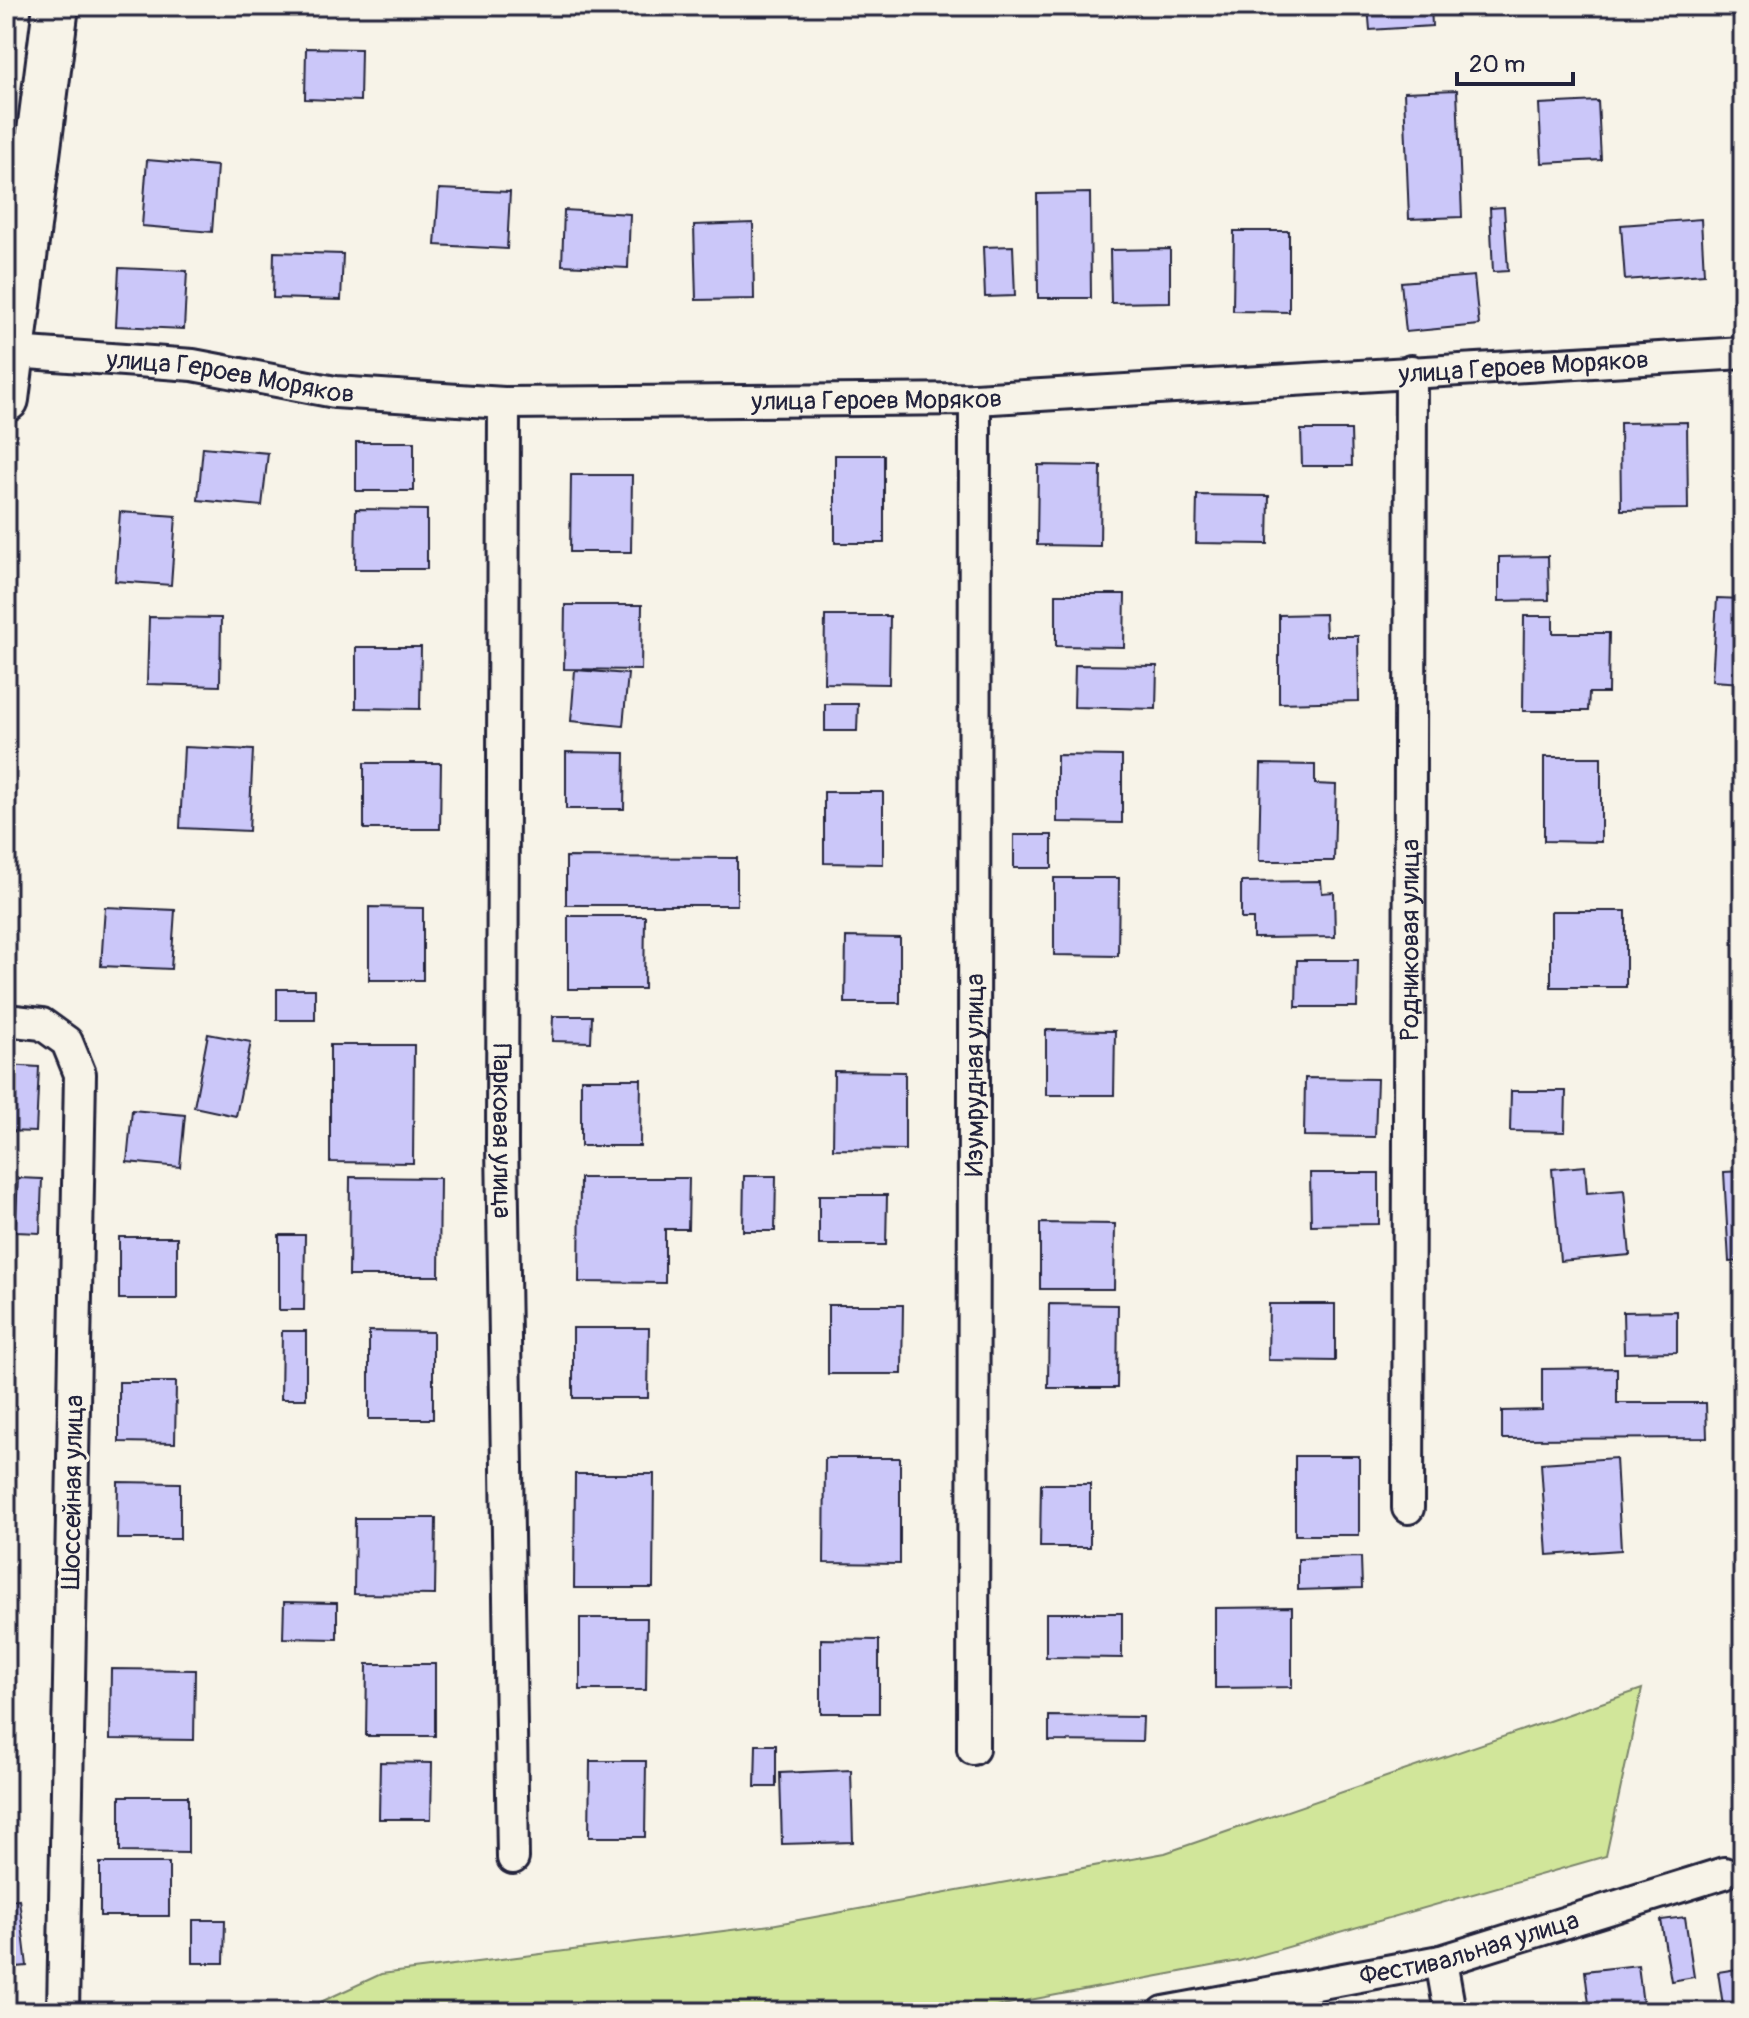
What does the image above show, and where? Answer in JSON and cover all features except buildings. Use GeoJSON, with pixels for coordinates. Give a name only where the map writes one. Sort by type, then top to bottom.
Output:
{"type":"FeatureCollection","features":[{"type":"Feature","properties":{"kind":"main road"},"geometry":{"type":"LineString","coordinates":[[6,399],[56,6]]}},
{"type":"Feature","properties":{"kind":"street","name":"улица Героев Моряков"},"geometry":{"type":"LineString","coordinates":[[14,352],[193,365],[335,392],[504,403],[975,399],[1743,353]]}},
{"type":"Feature","properties":{"kind":"street","name":"Родниковая улица"},"geometry":{"type":"LineString","coordinates":[[1408,1508],[1411,371]]}},
{"type":"Feature","properties":{"kind":"street","name":"Изумрудная улица"},"geometry":{"type":"LineString","coordinates":[[973,1749],[975,399]]}},
{"type":"Feature","properties":{"kind":"street","name":"Парковая улица"},"geometry":{"type":"LineString","coordinates":[[504,403],[502,1144],[513,1858]]}},
{"type":"Feature","properties":{"kind":"street","name":"Шоссейная улица"},"geometry":{"type":"LineString","coordinates":[[6,1020],[42,1024],[67,1042],[80,1074],[63,2012]]}},
{"type":"Feature","properties":{"kind":"street","name":"Фестивальная улица"},"geometry":{"type":"LineString","coordinates":[[1164,2012],[1441,1961],[1724,1873]]}},
{"type":"Feature","properties":{"kind":"street"},"geometry":{"type":"LineString","coordinates":[[1441,1961],[1450,2012]]}},
{"type":"Feature","properties":{"kind":"green space"},"geometry":{"type":"Polygon","coordinates":[[[1642,1689],[1606,1856],[1239,1961],[965,2012],[299,2012],[381,1974],[771,1925],[1165,1853],[1642,1689]]]}}]}
